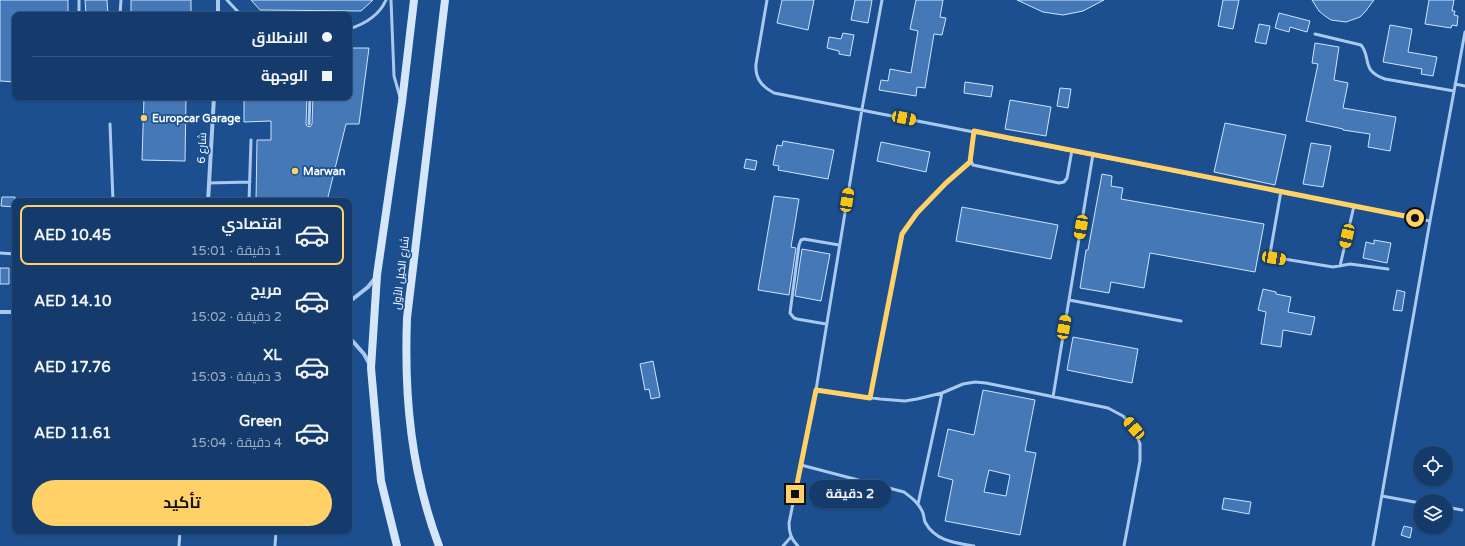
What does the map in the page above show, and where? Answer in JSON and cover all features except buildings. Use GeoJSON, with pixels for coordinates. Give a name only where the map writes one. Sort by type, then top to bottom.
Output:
{"type":"FeatureCollection","features":[{"type":"Feature","properties":{"kind":"main road","name":"شارع الخيل الأول"},"geometry":{"type":"LineString","coordinates":[[397,546],[381,481],[371,368],[377,275],[402,102],[414,0]]}},
{"type":"Feature","properties":{"kind":"main road","name":"شارع الخيل الأول"},"geometry":{"type":"LineString","coordinates":[[439,546],[420,486],[412,444],[407,402],[406,360],[407,318],[445,0]]}},
{"type":"Feature","properties":{"kind":"street"},"geometry":{"type":"LineString","coordinates":[[218,0],[218,12]]}},
{"type":"Feature","properties":{"kind":"street","name":"شارع 6"},"geometry":{"type":"LineString","coordinates":[[208,198],[214,100]]}},
{"type":"Feature","properties":{"kind":"street"},"geometry":{"type":"LineString","coordinates":[[352,300],[368,287],[377,275]]}},
{"type":"Feature","properties":{"kind":"street"},"geometry":{"type":"LineString","coordinates":[[0,312],[12,312]]}},
{"type":"Feature","properties":{"kind":"street"},"geometry":{"type":"LineString","coordinates":[[352,340],[364,354],[371,368]]}},
{"type":"Feature","properties":{"kind":"lane"},"geometry":{"type":"LineString","coordinates":[[79,0],[79,12]]}},
{"type":"Feature","properties":{"kind":"lane"},"geometry":{"type":"LineString","coordinates":[[120,12],[121,0]]}},
{"type":"Feature","properties":{"kind":"lane"},"geometry":{"type":"LineString","coordinates":[[227,0],[237,12]]}},
{"type":"Feature","properties":{"kind":"lane"},"geometry":{"type":"LineString","coordinates":[[352,28],[374,17],[384,5],[386,0]]}},
{"type":"Feature","properties":{"kind":"lane"},"geometry":{"type":"LineString","coordinates":[[391,0],[394,76],[402,102]]}},
{"type":"Feature","properties":{"kind":"lane"},"geometry":{"type":"LineString","coordinates":[[767,0],[756,64],[756,73],[759,82],[765,89],[774,93],[1093,154],[1430,221]]}},
{"type":"Feature","properties":{"kind":"lane"},"geometry":{"type":"LineString","coordinates":[[798,546],[791,537],[789,523],[816,390],[862,109],[882,0]]}},
{"type":"Feature","properties":{"kind":"lane"},"geometry":{"type":"LineString","coordinates":[[1374,546],[1430,221],[1465,32]]}},
{"type":"Feature","properties":{"kind":"lane"},"geometry":{"type":"LineString","coordinates":[[1315,34],[1361,45],[1364,49],[1369,68],[1379,77],[1454,91]]}},
{"type":"Feature","properties":{"kind":"lane"},"geometry":{"type":"LineString","coordinates":[[1455,84],[1465,86]]}},
{"type":"Feature","properties":{"kind":"lane"},"geometry":{"type":"LineString","coordinates":[[310,100],[310,124]]}},
{"type":"Feature","properties":{"kind":"lane"},"geometry":{"type":"LineString","coordinates":[[110,124],[113,198]]}},
{"type":"Feature","properties":{"kind":"lane"},"geometry":{"type":"LineString","coordinates":[[870,398],[902,234],[917,213],[946,183],[970,162],[974,131]]}},
{"type":"Feature","properties":{"kind":"lane"},"geometry":{"type":"LineString","coordinates":[[249,198],[251,140]]}},
{"type":"Feature","properties":{"kind":"lane"},"geometry":{"type":"LineString","coordinates":[[970,162],[976,166],[1062,183],[1067,178],[1072,150]]}},
{"type":"Feature","properties":{"kind":"lane"},"geometry":{"type":"LineString","coordinates":[[1053,396],[1093,154]]}},
{"type":"Feature","properties":{"kind":"lane"},"geometry":{"type":"LineString","coordinates":[[209,183],[250,182]]}},
{"type":"Feature","properties":{"kind":"lane"},"geometry":{"type":"LineString","coordinates":[[1281,191],[1270,256],[1333,267],[1350,264],[1388,269]]}},
{"type":"Feature","properties":{"kind":"lane"},"geometry":{"type":"LineString","coordinates":[[1340,266],[1354,206]]}},
{"type":"Feature","properties":{"kind":"lane"},"geometry":{"type":"LineString","coordinates":[[826,324],[797,320],[790,313],[799,245],[801,240],[804,239],[839,245]]}},
{"type":"Feature","properties":{"kind":"lane"},"geometry":{"type":"LineString","coordinates":[[0,253],[12,254]]}},
{"type":"Feature","properties":{"kind":"lane"},"geometry":{"type":"LineString","coordinates":[[1069,300],[1181,322]]}},
{"type":"Feature","properties":{"kind":"lane"},"geometry":{"type":"LineString","coordinates":[[816,390],[892,401],[917,399],[942,393],[958,386],[975,382],[1053,396],[1108,408],[1123,416],[1134,428],[1140,444],[1140,461],[1124,546]]}},
{"type":"Feature","properties":{"kind":"lane"},"geometry":{"type":"LineString","coordinates":[[918,504],[942,393]]}},
{"type":"Feature","properties":{"kind":"lane"},"geometry":{"type":"LineString","coordinates":[[801,465],[904,492],[918,504],[925,522],[939,538],[949,542],[974,546]]}},
{"type":"Feature","properties":{"kind":"lane"},"geometry":{"type":"LineString","coordinates":[[1382,496],[1413,502]]}},
{"type":"Feature","properties":{"kind":"lane"},"geometry":{"type":"LineString","coordinates":[[1453,508],[1462,510]]}},
{"type":"Feature","properties":{"kind":"lane"},"geometry":{"type":"LineString","coordinates":[[179,546],[180,534]]}},
{"type":"Feature","properties":{"kind":"lane"},"geometry":{"type":"LineString","coordinates":[[275,546],[276,534]]}},
{"type":"Feature","properties":{"kind":"lane"},"geometry":{"type":"LineString","coordinates":[[784,546],[791,537]]}},
{"type":"Feature","properties":{"kind":"place","name":"Europcar Garage"},"geometry":{"type":"Point","coordinates":[144,118]}},
{"type":"Feature","properties":{"kind":"place","name":"Marwan"},"geometry":{"type":"Point","coordinates":[295,171]}},
{"type":"Feature","properties":{"kind":"route"},"geometry":{"type":"LineString","coordinates":[[795,494],[816,390],[870,398],[902,234],[917,213],[946,183],[970,162],[974,131],[1415,218]]}}]}
